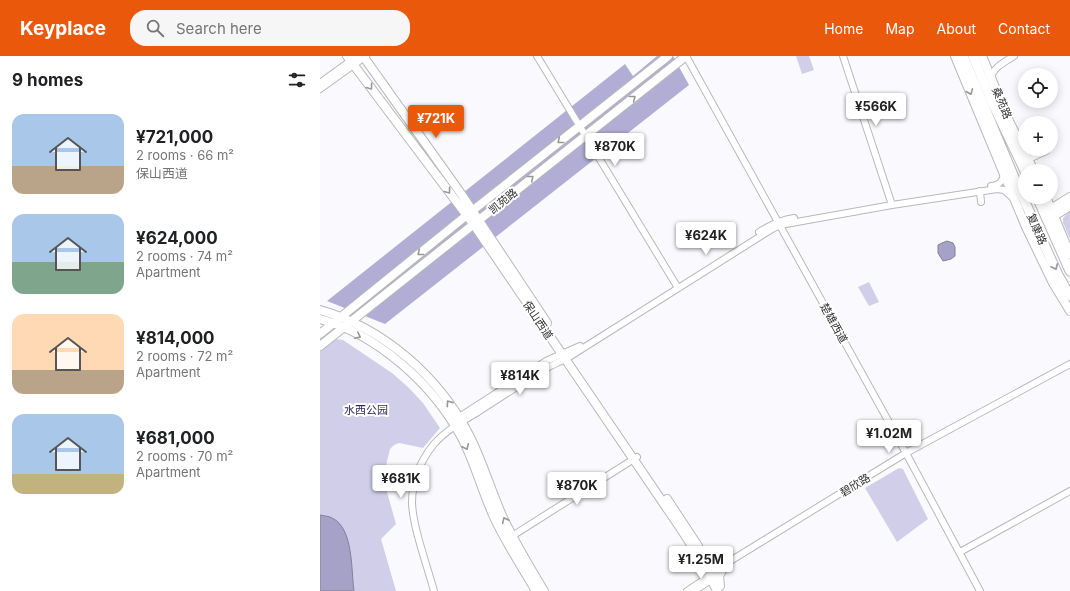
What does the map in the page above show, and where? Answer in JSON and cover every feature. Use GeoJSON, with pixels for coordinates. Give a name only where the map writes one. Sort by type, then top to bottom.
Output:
{"type":"FeatureCollection","features":[{"type":"Feature","properties":{"kind":"highway"},"geometry":{"type":"LineString","coordinates":[[963,56],[991,110],[1014,146],[1022,164]]}},
{"type":"Feature","properties":{"kind":"highway"},"geometry":{"type":"LineString","coordinates":[[973,56],[991,110],[990,140]]}},
{"type":"Feature","properties":{"kind":"highway","name":"复康路"},"geometry":{"type":"LineString","coordinates":[[991,110],[1006,160],[1048,253],[1070,296]]}},
{"type":"Feature","properties":{"kind":"highway"},"geometry":{"type":"LineString","coordinates":[[1011,125],[1014,146]]}},
{"type":"Feature","properties":{"kind":"highway","name":"复康路"},"geometry":{"type":"LineString","coordinates":[[1039,204],[1070,272]]}},
{"type":"Feature","properties":{"kind":"main road","name":"凯苑路"},"geometry":{"type":"LineString","coordinates":[[320,346],[343,328],[342,320],[354,306],[579,125],[668,56]]}},
{"type":"Feature","properties":{"kind":"main road","name":"凯苑路"},"geometry":{"type":"LineString","coordinates":[[320,334],[342,320],[364,311],[686,56]]}},
{"type":"Feature","properties":{"kind":"main road"},"geometry":{"type":"LineString","coordinates":[[955,56],[1014,199],[1046,270],[1070,310]]}},
{"type":"Feature","properties":{"kind":"main road","name":"保山西道"},"geometry":{"type":"LineString","coordinates":[[357,58],[470,213]]}},
{"type":"Feature","properties":{"kind":"main road","name":"保山西道"},"geometry":{"type":"LineString","coordinates":[[357,58],[419,132],[470,213],[475,224],[487,238],[705,562],[707,568],[715,572]]}},
{"type":"Feature","properties":{"kind":"main road","name":"桑苑路"},"geometry":{"type":"LineString","coordinates":[[983,58],[1011,125],[1031,164]]}},
{"type":"Feature","properties":{"kind":"main road"},"geometry":{"type":"LineString","coordinates":[[991,110],[1011,125]]}},
{"type":"Feature","properties":{"kind":"main road"},"geometry":{"type":"LineString","coordinates":[[990,140],[1006,160]]}},
{"type":"Feature","properties":{"kind":"main road"},"geometry":{"type":"LineString","coordinates":[[1053,213],[1070,197]]}},
{"type":"Feature","properties":{"kind":"main road"},"geometry":{"type":"LineString","coordinates":[[1049,204],[1070,254]]}},
{"type":"Feature","properties":{"kind":"main road"},"geometry":{"type":"LineString","coordinates":[[1053,213],[1070,206]]}},
{"type":"Feature","properties":{"kind":"main road"},"geometry":{"type":"LineString","coordinates":[[451,229],[475,224]]}},
{"type":"Feature","properties":{"kind":"main road"},"geometry":{"type":"LineString","coordinates":[[457,238],[466,234],[487,238]]}},
{"type":"Feature","properties":{"kind":"main road"},"geometry":{"type":"LineString","coordinates":[[323,311],[342,312],[354,306]]}},
{"type":"Feature","properties":{"kind":"main road"},"geometry":{"type":"LineString","coordinates":[[323,311],[392,346],[408,357],[434,384],[477,452],[510,538],[536,591]]}},
{"type":"Feature","properties":{"kind":"main road"},"geometry":{"type":"LineString","coordinates":[[321,320],[342,320]]}},
{"type":"Feature","properties":{"kind":"main road"},"geometry":{"type":"LineString","coordinates":[[343,328],[380,348],[406,368],[457,422]]}},
{"type":"Feature","properties":{"kind":"main road"},"geometry":{"type":"LineString","coordinates":[[510,538],[544,591]]}},
{"type":"Feature","properties":{"kind":"main road"},"geometry":{"type":"LineString","coordinates":[[715,572],[719,576],[719,589]]}},
{"type":"Feature","properties":{"kind":"main road"},"geometry":{"type":"LineString","coordinates":[[715,572],[719,589]]}},
{"type":"Feature","properties":{"kind":"street"},"geometry":{"type":"LineString","coordinates":[[537,56],[677,287]]}},
{"type":"Feature","properties":{"kind":"street","name":"楚雄西道"},"geometry":{"type":"LineString","coordinates":[[686,56],[907,455],[980,591]]}},
{"type":"Feature","properties":{"kind":"street"},"geometry":{"type":"LineString","coordinates":[[843,56],[892,203]]}},
{"type":"Feature","properties":{"kind":"street"},"geometry":{"type":"LineString","coordinates":[[983,58],[987,64],[994,66],[1011,56]]}},
{"type":"Feature","properties":{"kind":"street"},"geometry":{"type":"LineString","coordinates":[[991,78],[992,72],[995,68],[1014,56]]}},
{"type":"Feature","properties":{"kind":"street"},"geometry":{"type":"LineString","coordinates":[[320,83],[357,58]]}},
{"type":"Feature","properties":{"kind":"street"},"geometry":{"type":"LineString","coordinates":[[320,89],[357,58]]}},
{"type":"Feature","properties":{"kind":"street"},"geometry":{"type":"LineString","coordinates":[[1029,159],[1035,156]]}},
{"type":"Feature","properties":{"kind":"street"},"geometry":{"type":"LineString","coordinates":[[433,591],[412,516],[410,495],[413,479],[422,457],[432,443],[457,422],[772,229],[779,223],[996,186],[1001,182],[1004,174]]}},
{"type":"Feature","properties":{"kind":"street"},"geometry":{"type":"LineString","coordinates":[[892,203],[999,189],[1007,192],[1014,199]]}},
{"type":"Feature","properties":{"kind":"street"},"geometry":{"type":"LineString","coordinates":[[980,191],[982,202]]}},
{"type":"Feature","properties":{"kind":"street","name":"碧欣路"},"geometry":{"type":"LineString","coordinates":[[686,591],[907,455],[1070,364]]}},
{"type":"Feature","properties":{"kind":"street","name":"碧欣路"},"geometry":{"type":"LineString","coordinates":[[907,455],[1070,368]]}},
{"type":"Feature","properties":{"kind":"street"},"geometry":{"type":"LineString","coordinates":[[510,538],[635,458]]}},
{"type":"Feature","properties":{"kind":"street"},"geometry":{"type":"LineString","coordinates":[[960,552],[1070,491]]}},
{"type":"Feature","properties":{"kind":"street","name":"碧欣路"},"geometry":{"type":"LineString","coordinates":[[694,591],[708,582],[715,572]]}},
{"type":"Feature","properties":{"kind":"green space"},"geometry":{"type":"Polygon","coordinates":[[[796,56],[809,56],[814,70],[802,74],[796,56]]]}},
{"type":"Feature","properties":{"kind":"green space"},"geometry":{"type":"Polygon","coordinates":[[[1070,211],[1070,239],[1063,223],[1063,218],[1070,211]]]}},
{"type":"Feature","properties":{"kind":"green space"},"geometry":{"type":"Polygon","coordinates":[[[869,282],[879,302],[869,306],[858,287],[869,282]]]}},
{"type":"Feature","properties":{"kind":"green space","name":"水西公园"},"geometry":{"type":"Polygon","coordinates":[[[336,339],[343,340],[392,373],[423,403],[440,428],[423,448],[399,443],[390,449],[383,478],[396,524],[381,539],[396,591],[320,591],[320,351],[336,339]]]}},
{"type":"Feature","properties":{"kind":"green space"},"geometry":{"type":"Polygon","coordinates":[[[899,468],[903,469],[928,519],[897,542],[865,488],[899,468]]]}},
{"type":"Feature","properties":{"kind":"shaded area"},"geometry":{"type":"Polygon","coordinates":[[[657,56],[673,56],[689,85],[385,324],[327,301],[625,64],[633,76],[657,56]]]}},
{"type":"Feature","properties":{"kind":"shaded area"},"geometry":{"type":"Polygon","coordinates":[[[947,241],[953,243],[955,247],[955,256],[951,259],[943,261],[938,253],[938,245],[947,241]]]}},
{"type":"Feature","properties":{"kind":"shaded area"},"geometry":{"type":"Polygon","coordinates":[[[320,515],[332,518],[339,523],[344,531],[348,540],[352,562],[354,591],[320,591],[320,515]]]}}]}
